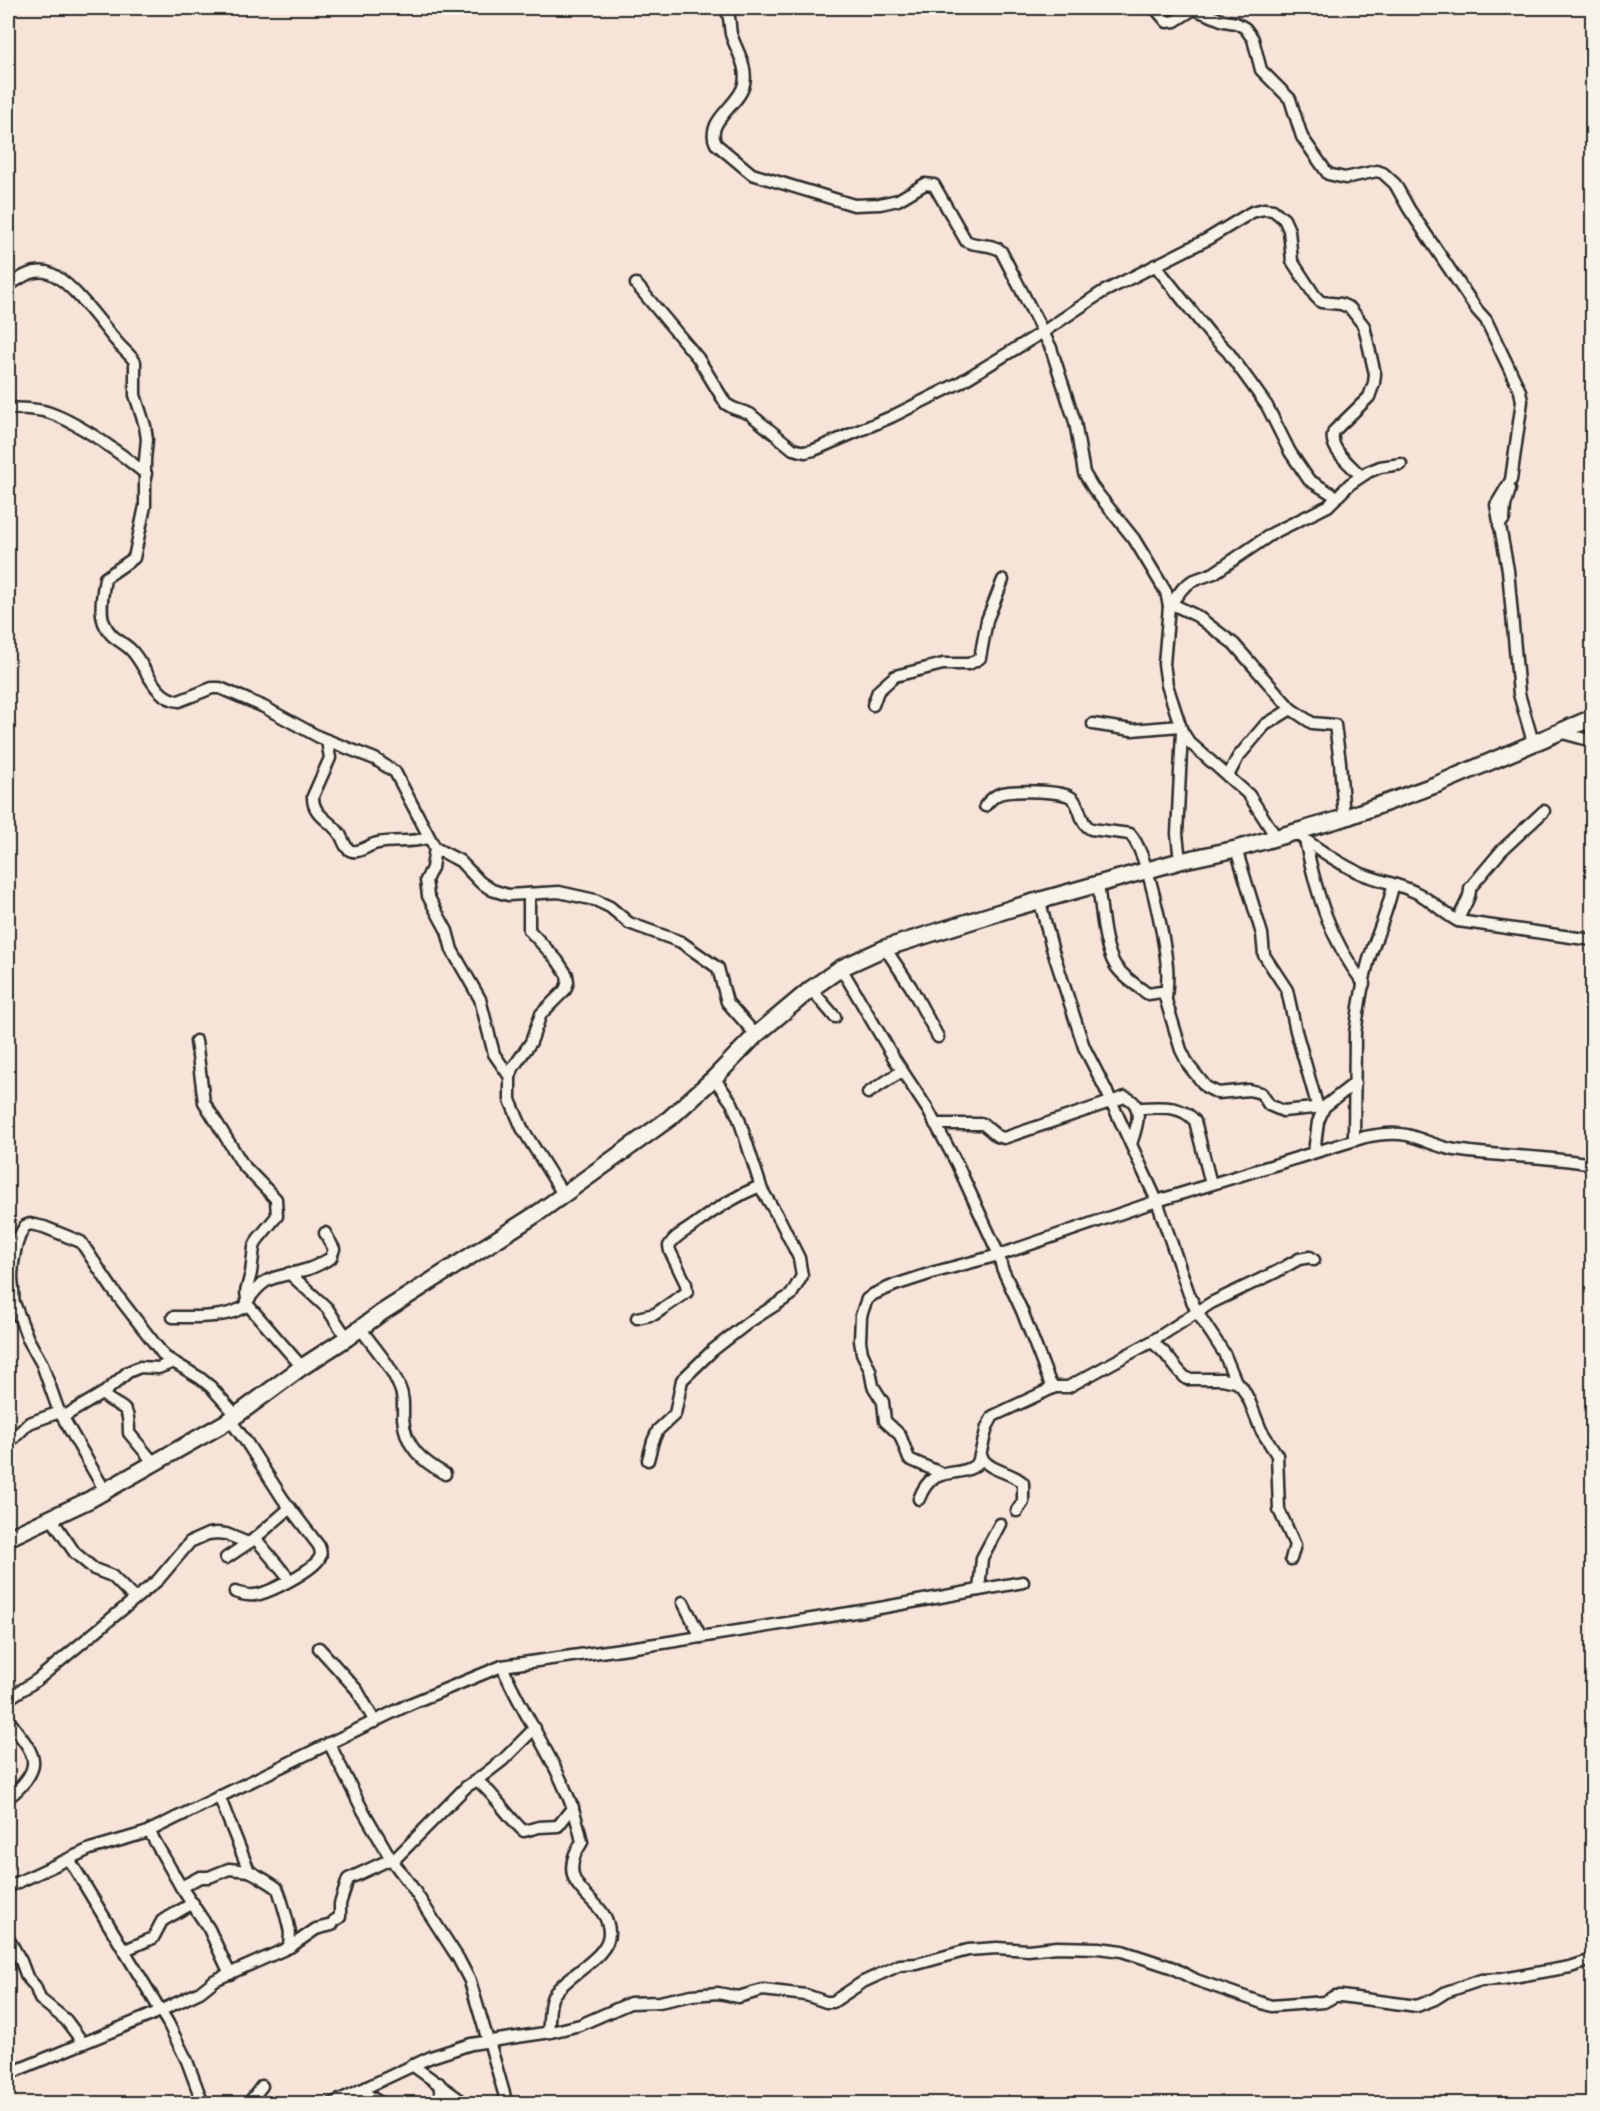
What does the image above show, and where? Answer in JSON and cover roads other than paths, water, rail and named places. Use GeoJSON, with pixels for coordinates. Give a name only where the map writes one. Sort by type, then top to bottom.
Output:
{"type":"FeatureCollection","features":[{"type":"Feature","properties":{"kind":"street"},"geometry":{"type":"LineString","coordinates":[[724,8],[728,12],[731,33],[745,70],[744,85],[731,108],[721,116],[714,128],[715,143],[752,174],[854,205],[880,204],[898,200],[925,184],[934,185],[966,241],[996,247],[1001,251],[1051,348],[1075,422],[1084,473],[1093,488],[1134,539],[1166,592],[1171,605],[1164,664],[1167,685],[1181,729],[1189,742],[1255,802],[1276,837]]}},
{"type":"Feature","properties":{"kind":"street"},"geometry":{"type":"LineString","coordinates":[[1155,8],[1167,22],[1175,21],[1194,9],[1245,28],[1253,39],[1263,73],[1290,99],[1302,137],[1326,171],[1335,177],[1345,178],[1377,171],[1383,173],[1395,184],[1409,209],[1486,320],[1520,391],[1522,401],[1509,483],[1496,505],[1508,570],[1520,694],[1533,742]]}},
{"type":"Feature","properties":{"kind":"street"},"geometry":{"type":"LineString","coordinates":[[636,284],[698,358],[726,404],[750,414],[782,441],[801,452],[821,448],[891,417],[958,383],[1101,293],[1206,240],[1252,212],[1264,209],[1273,210],[1284,219],[1289,230],[1292,261],[1315,296],[1321,302],[1341,304],[1350,308],[1364,326],[1375,374],[1372,392],[1334,430],[1332,436],[1335,448],[1361,477]]}},
{"type":"Feature","properties":{"kind":"street"},"geometry":{"type":"LineString","coordinates":[[1155,265],[1256,389],[1290,452],[1309,480],[1337,498]]}},
{"type":"Feature","properties":{"kind":"street"},"geometry":{"type":"LineString","coordinates":[[8,286],[29,273],[47,272],[54,275],[84,300],[121,348],[135,362],[135,395],[147,439],[146,506],[134,558],[105,579],[102,615],[112,636],[130,649],[147,675],[166,697],[178,701],[213,688],[220,688],[262,706],[327,741],[375,759],[395,772],[435,848],[455,858],[480,882],[492,890],[508,895],[559,892],[595,900],[610,907],[629,923],[692,948],[718,968],[727,1002],[756,1035]]}},
{"type":"Feature","properties":{"kind":"street"},"geometry":{"type":"LineString","coordinates":[[8,408],[56,415],[88,433],[146,474]]}},
{"type":"Feature","properties":{"kind":"street"},"geometry":{"type":"LineString","coordinates":[[1171,605],[1183,588],[1192,581],[1214,573],[1273,533],[1328,506],[1350,484],[1374,469],[1401,464]]}},
{"type":"Feature","properties":{"kind":"street"},"geometry":{"type":"LineString","coordinates":[[873,705],[878,691],[895,676],[943,664],[969,664],[980,658],[987,620],[1003,580]]}},
{"type":"Feature","properties":{"kind":"street"},"geometry":{"type":"LineString","coordinates":[[1171,605],[1197,616],[1234,644],[1290,710],[1312,723],[1333,724],[1336,727],[1344,818]]}},
{"type":"Feature","properties":{"kind":"street"},"geometry":{"type":"LineString","coordinates":[[1228,776],[1244,750],[1265,725],[1290,710]]}},
{"type":"Feature","properties":{"kind":"street"},"geometry":{"type":"LineString","coordinates":[[8,1538],[105,1491],[233,1417],[302,1366],[538,1213],[670,1118],[756,1035],[811,989],[841,968],[885,948],[1013,908],[1180,861],[1236,849],[1276,837],[1300,836],[1438,784],[1593,718]]}},
{"type":"Feature","properties":{"kind":"street"},"geometry":{"type":"LineString","coordinates":[[1093,724],[1132,730],[1181,729]]}},
{"type":"Feature","properties":{"kind":"street"},"geometry":{"type":"LineString","coordinates":[[1180,861],[1177,834],[1181,729]]}},
{"type":"Feature","properties":{"kind":"street"},"geometry":{"type":"LineString","coordinates":[[1558,732],[1593,741]]}},
{"type":"Feature","properties":{"kind":"street"},"geometry":{"type":"LineString","coordinates":[[327,741],[330,758],[313,796],[313,801],[319,814],[340,833],[349,850],[356,851],[379,843],[409,842],[429,838]]}},
{"type":"Feature","properties":{"kind":"street"},"geometry":{"type":"LineString","coordinates":[[986,806],[992,798],[1004,793],[1065,794],[1074,800],[1086,826],[1091,829],[1130,834],[1139,846],[1148,870],[1167,968],[1166,998],[1181,1050],[1189,1066],[1206,1088],[1218,1093],[1249,1090],[1261,1093],[1269,1106],[1277,1109],[1321,1107],[1355,1083]]}},
{"type":"Feature","properties":{"kind":"street"},"geometry":{"type":"LineString","coordinates":[[1458,921],[1460,911],[1470,895],[1470,888],[1502,850],[1544,811]]}},
{"type":"Feature","properties":{"kind":"street"},"geometry":{"type":"LineString","coordinates":[[1300,836],[1312,846],[1360,873],[1393,886],[1412,890],[1458,921],[1593,940]]}},
{"type":"Feature","properties":{"kind":"street"},"geometry":{"type":"LineString","coordinates":[[1300,836],[1322,907],[1344,957],[1364,984]]}},
{"type":"Feature","properties":{"kind":"street"},"geometry":{"type":"LineString","coordinates":[[435,848],[432,868],[426,880],[428,896],[447,930],[452,950],[480,999],[494,1054],[510,1077]]}},
{"type":"Feature","properties":{"kind":"street"},"geometry":{"type":"LineString","coordinates":[[1236,849],[1262,934],[1264,955],[1289,996],[1296,1031],[1321,1107],[1314,1152]]}},
{"type":"Feature","properties":{"kind":"street"},"geometry":{"type":"LineString","coordinates":[[1098,885],[1109,953],[1115,965],[1148,994],[1161,992],[1166,998]]}},
{"type":"Feature","properties":{"kind":"street"},"geometry":{"type":"LineString","coordinates":[[1354,1139],[1355,1033],[1370,959],[1387,913],[1393,886]]}},
{"type":"Feature","properties":{"kind":"street"},"geometry":{"type":"LineString","coordinates":[[529,894],[529,930],[557,960],[567,975],[568,982],[565,990],[541,1014],[531,1042],[517,1061],[510,1077],[510,1100],[516,1115],[563,1194]]}},
{"type":"Feature","properties":{"kind":"street"},"geometry":{"type":"LineString","coordinates":[[1040,902],[1052,948],[1065,982],[1084,1047],[1111,1100],[1157,1202],[1197,1312],[1224,1353],[1236,1382]]}},
{"type":"Feature","properties":{"kind":"street"},"geometry":{"type":"LineString","coordinates":[[885,948],[911,987],[938,1038]]}},
{"type":"Feature","properties":{"kind":"street"},"geometry":{"type":"LineString","coordinates":[[841,968],[957,1164],[999,1255],[1002,1268],[1051,1385],[1055,1387]]}},
{"type":"Feature","properties":{"kind":"street"},"geometry":{"type":"LineString","coordinates":[[811,989],[835,1017]]}},
{"type":"Feature","properties":{"kind":"street"},"geometry":{"type":"LineString","coordinates":[[196,1041],[204,1102],[243,1165],[276,1199],[277,1216],[254,1247],[246,1292],[247,1303],[302,1366]]}},
{"type":"Feature","properties":{"kind":"street"},"geometry":{"type":"LineString","coordinates":[[868,1093],[902,1071]]}},
{"type":"Feature","properties":{"kind":"street"},"geometry":{"type":"LineString","coordinates":[[648,1460],[658,1430],[675,1414],[678,1390],[686,1376],[713,1350],[791,1295],[802,1276],[799,1258],[760,1186],[732,1103],[714,1078]]}},
{"type":"Feature","properties":{"kind":"street"},"geometry":{"type":"LineString","coordinates":[[935,1124],[983,1124],[997,1136],[1004,1138],[1120,1097],[1129,1098],[1137,1107],[1138,1115],[1131,1144]]}},
{"type":"Feature","properties":{"kind":"street"},"geometry":{"type":"LineString","coordinates":[[1137,1107],[1176,1109],[1192,1117],[1211,1184]]}},
{"type":"Feature","properties":{"kind":"street"},"geometry":{"type":"LineString","coordinates":[[943,1474],[909,1459],[900,1435],[885,1421],[882,1402],[873,1386],[860,1341],[861,1316],[867,1299],[874,1294],[935,1272],[999,1255],[1211,1184],[1354,1139],[1380,1134],[1406,1135],[1454,1150],[1487,1155],[1569,1159],[1593,1164]]}},
{"type":"Feature","properties":{"kind":"street"},"geometry":{"type":"LineString","coordinates":[[637,1318],[655,1314],[687,1292],[686,1284],[670,1251],[669,1246],[675,1237],[718,1208],[760,1186]]}},
{"type":"Feature","properties":{"kind":"street"},"geometry":{"type":"LineString","coordinates":[[8,1315],[13,1300],[13,1269],[19,1239],[25,1226],[33,1225],[73,1237],[87,1248],[113,1290],[158,1349],[171,1362],[205,1382],[233,1417],[290,1508],[319,1546],[321,1552],[314,1565],[262,1594],[249,1596],[236,1592]]}},
{"type":"Feature","properties":{"kind":"street"},"geometry":{"type":"LineString","coordinates":[[173,1317],[218,1316],[236,1311],[247,1303],[260,1284],[275,1277],[314,1267],[333,1255],[332,1244],[325,1233]]}},
{"type":"Feature","properties":{"kind":"street"},"geometry":{"type":"LineString","coordinates":[[919,1499],[927,1484],[943,1474],[969,1469],[978,1463],[987,1427],[993,1416],[1055,1387],[1068,1387],[1151,1342],[1197,1312],[1299,1259],[1310,1257],[1314,1260]]}},
{"type":"Feature","properties":{"kind":"street"},"geometry":{"type":"LineString","coordinates":[[289,1274],[387,1365],[399,1384],[402,1394],[407,1439],[425,1463],[445,1474]]}},
{"type":"Feature","properties":{"kind":"street"},"geometry":{"type":"LineString","coordinates":[[13,1300],[61,1415],[105,1491]]}},
{"type":"Feature","properties":{"kind":"street"},"geometry":{"type":"LineString","coordinates":[[1151,1342],[1165,1352],[1176,1370],[1187,1379],[1222,1379],[1236,1382],[1242,1387],[1261,1430],[1277,1455],[1279,1510],[1296,1545],[1292,1559]]}},
{"type":"Feature","properties":{"kind":"street"},"geometry":{"type":"LineString","coordinates":[[8,1444],[29,1423],[51,1414],[61,1415],[102,1394],[128,1372],[140,1367],[158,1368],[171,1362]]}},
{"type":"Feature","properties":{"kind":"street"},"geometry":{"type":"LineString","coordinates":[[102,1394],[124,1407],[130,1420],[129,1433],[154,1463]]}},
{"type":"Feature","properties":{"kind":"street"},"geometry":{"type":"LineString","coordinates":[[981,1456],[990,1466],[1016,1477],[1023,1483],[1024,1494],[1017,1511]]}},
{"type":"Feature","properties":{"kind":"street"},"geometry":{"type":"LineString","coordinates":[[226,1558],[252,1541],[290,1508]]}},
{"type":"Feature","properties":{"kind":"street"},"geometry":{"type":"LineString","coordinates":[[51,1518],[75,1553],[94,1569],[112,1576],[134,1599]]}},
{"type":"Feature","properties":{"kind":"street"},"geometry":{"type":"LineString","coordinates":[[979,1590],[982,1558],[1000,1524]]}},
{"type":"Feature","properties":{"kind":"street"},"geometry":{"type":"LineString","coordinates":[[8,1698],[37,1680],[158,1580],[185,1546],[201,1536],[226,1534],[252,1541],[290,1580]]}},
{"type":"Feature","properties":{"kind":"street"},"geometry":{"type":"LineString","coordinates":[[8,1887],[90,1849],[149,1831],[412,1703],[502,1666],[702,1637],[1023,1582]]}},
{"type":"Feature","properties":{"kind":"street"},"geometry":{"type":"LineString","coordinates":[[683,1602],[702,1637]]}},
{"type":"Feature","properties":{"kind":"street"},"geometry":{"type":"LineString","coordinates":[[319,1648],[357,1690],[375,1722]]}},
{"type":"Feature","properties":{"kind":"street"},"geometry":{"type":"LineString","coordinates":[[502,1666],[573,1807],[582,1842],[575,1854],[575,1883],[581,1892],[597,1904],[607,1922],[609,1936],[607,1943],[592,1961],[573,1974],[551,2000],[548,2032]]}},
{"type":"Feature","properties":{"kind":"street"},"geometry":{"type":"LineString","coordinates":[[8,1719],[34,1759],[31,1775],[13,1794]]}},
{"type":"Feature","properties":{"kind":"street"},"geometry":{"type":"LineString","coordinates":[[8,2074],[160,2011],[201,1992],[215,1980],[301,1941],[316,1929],[332,1925],[339,1918],[339,1904],[348,1879],[392,1860],[466,1787],[503,1760],[535,1728]]}},
{"type":"Feature","properties":{"kind":"street"},"geometry":{"type":"LineString","coordinates":[[329,1743],[361,1807],[392,1860],[446,1938],[470,1981],[507,2103]]}},
{"type":"Feature","properties":{"kind":"street"},"geometry":{"type":"LineString","coordinates":[[477,1780],[524,1831],[558,1826],[573,1807]]}},
{"type":"Feature","properties":{"kind":"street"},"geometry":{"type":"LineString","coordinates":[[219,1796],[249,1871]]}},
{"type":"Feature","properties":{"kind":"street"},"geometry":{"type":"LineString","coordinates":[[149,1831],[181,1887],[209,1929],[230,1974]]}},
{"type":"Feature","properties":{"kind":"street"},"geometry":{"type":"LineString","coordinates":[[69,1859],[174,2033],[203,2103]]}},
{"type":"Feature","properties":{"kind":"street"},"geometry":{"type":"LineString","coordinates":[[181,1887],[200,1877],[209,1877],[229,1869],[256,1873],[261,1879],[278,1888],[290,1931],[289,1947]]}},
{"type":"Feature","properties":{"kind":"street"},"geometry":{"type":"LineString","coordinates":[[125,1950],[153,1938],[162,1921],[193,1903]]}},
{"type":"Feature","properties":{"kind":"street"},"geometry":{"type":"LineString","coordinates":[[8,1938],[40,1999],[66,2020],[83,2043]]}},
{"type":"Feature","properties":{"kind":"street"},"geometry":{"type":"LineString","coordinates":[[331,2103],[412,2065],[471,2044],[580,2025],[630,2003],[659,2002],[692,1995],[718,1993],[738,1997],[755,1991],[772,1990],[833,2002],[863,1982],[900,1965],[918,1964],[968,1950],[1087,1948],[1122,1951],[1171,1967],[1196,1980],[1271,2006],[1324,2002],[1335,1996],[1420,2005],[1475,1981],[1557,1970],[1593,1960]]}},
{"type":"Feature","properties":{"kind":"street"},"geometry":{"type":"LineString","coordinates":[[149,2016],[154,2000]]}},
{"type":"Feature","properties":{"kind":"street"},"geometry":{"type":"LineString","coordinates":[[412,2065],[466,2103]]}},
{"type":"Feature","properties":{"kind":"street"},"geometry":{"type":"LineString","coordinates":[[439,2083],[442,2103]]}},
{"type":"Feature","properties":{"kind":"street"},"geometry":{"type":"LineString","coordinates":[[248,2103],[261,2086]]}},
{"type":"Feature","properties":{"kind":"street"},"geometry":{"type":"LineString","coordinates":[[360,2090],[382,2103]]}}]}
